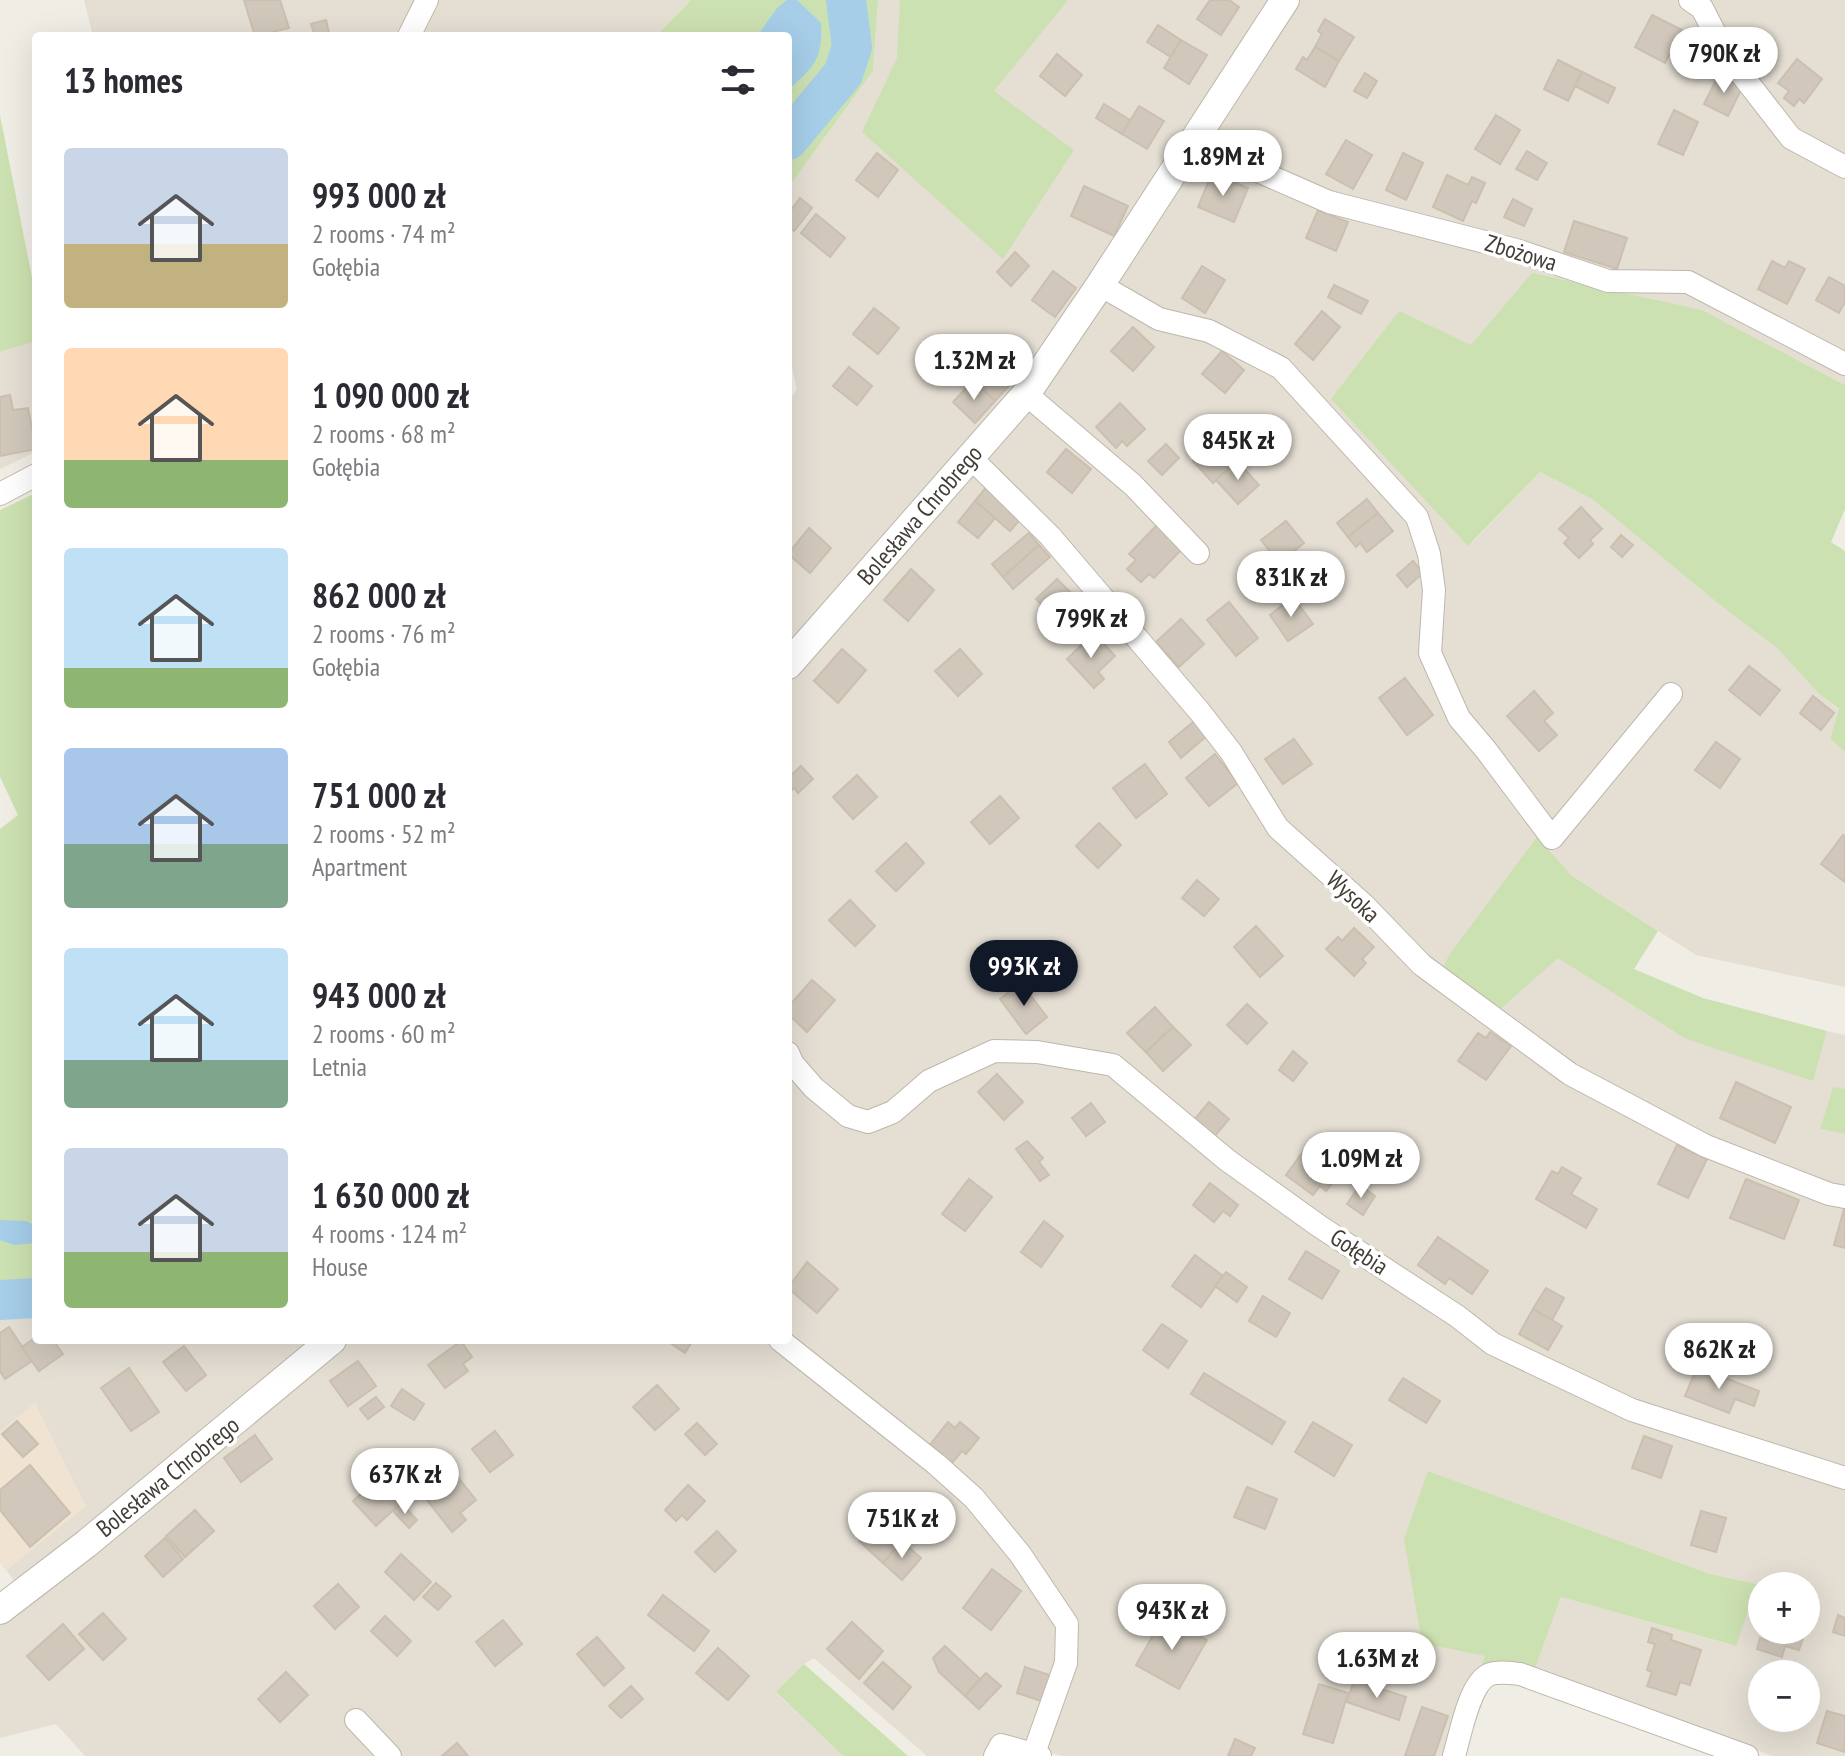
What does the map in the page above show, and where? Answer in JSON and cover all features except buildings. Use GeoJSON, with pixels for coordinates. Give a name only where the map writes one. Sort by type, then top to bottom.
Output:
{"type":"FeatureCollection","features":[{"type":"Feature","properties":{"kind":"street"},"geometry":{"type":"LineString","coordinates":[[411,32],[427,0]]}},
{"type":"Feature","properties":{"kind":"street","name":"Bolesława Chrobrego"},"geometry":{"type":"LineString","coordinates":[[792,660],[1026,394],[1285,0]]}},
{"type":"Feature","properties":{"kind":"street"},"geometry":{"type":"LineString","coordinates":[[1690,0],[1702,8],[1725,53],[1791,138],[1845,167]]}},
{"type":"Feature","properties":{"kind":"street","name":"Zbożowa"},"geometry":{"type":"LineString","coordinates":[[1192,142],[1329,202],[1516,250],[1608,281],[1688,282],[1845,364]]}},
{"type":"Feature","properties":{"kind":"street"},"geometry":{"type":"LineString","coordinates":[[1100,285],[1159,319],[1209,331],[1281,368],[1417,517],[1429,554],[1434,590],[1430,653],[1459,718],[1552,838],[1671,694]]}},
{"type":"Feature","properties":{"kind":"street"},"geometry":{"type":"LineString","coordinates":[[1026,394],[1133,485],[1198,553]]}},
{"type":"Feature","properties":{"kind":"street","name":"Wysoka"},"geometry":{"type":"LineString","coordinates":[[971,458],[1050,536],[1200,712],[1231,752],[1278,828],[1364,905],[1422,965],[1570,1074],[1706,1146],[1829,1194],[1845,1197]]}},
{"type":"Feature","properties":{"kind":"street"},"geometry":{"type":"LineString","coordinates":[[0,494],[32,477]]}},
{"type":"Feature","properties":{"kind":"street","name":"Gołębia"},"geometry":{"type":"LineString","coordinates":[[792,1062],[814,1088],[848,1116],[868,1122],[893,1112],[929,1081],[994,1051],[1037,1052],[1113,1065],[1227,1160],[1319,1226],[1457,1316],[1493,1344],[1632,1410],[1845,1478]]}},
{"type":"Feature","properties":{"kind":"street","name":"Bolesława Chrobrego"},"geometry":{"type":"LineString","coordinates":[[0,1610],[98,1534],[327,1344]]}},
{"type":"Feature","properties":{"kind":"street"},"geometry":{"type":"LineString","coordinates":[[785,1344],[974,1498],[1020,1554],[1067,1624],[1066,1663],[1037,1755],[1001,1745],[995,1756]]}},
{"type":"Feature","properties":{"kind":"street"},"geometry":{"type":"LineString","coordinates":[[1454,1756],[1474,1689],[1488,1675],[1508,1673],[1520,1674],[1747,1756]]}},
{"type":"Feature","properties":{"kind":"street"},"geometry":{"type":"LineString","coordinates":[[356,1720],[390,1756]]}},
{"type":"Feature","properties":{"kind":"shaded area"},"geometry":{"type":"Polygon","coordinates":[[[84,0],[691,0],[660,32],[92,32],[84,0]]]}},
{"type":"Feature","properties":{"kind":"shaded area"},"geometry":{"type":"Polygon","coordinates":[[[878,0],[1845,0],[1845,385],[1702,310],[1653,301],[1469,546],[1540,472],[1592,499],[1778,649],[1819,694],[1839,710],[1830,739],[1845,752],[1845,987],[1696,955],[1572,876],[1537,838],[1484,1024],[1558,957],[1686,1039],[1813,1080],[1827,1031],[1845,1035],[1845,1089],[1833,1088],[1820,1129],[1845,1134],[1845,1756],[1772,1756],[1534,1671],[1561,1597],[1735,1646],[1748,1609],[1748,1644],[1820,1644],[1820,1572],[1748,1572],[1748,1582],[1710,1574],[1428,1471],[1486,1656],[1448,1756],[1062,1756],[1009,1740],[989,1756],[927,1756],[814,1658],[776,1693],[843,1756],[85,1756],[56,1724],[0,1738],[0,1625],[30,1602],[0,1562],[0,1317],[32,1313],[32,1344],[792,1344],[792,396],[797,389],[792,368],[792,182],[873,71],[878,0]]]}},
{"type":"Feature","properties":{"kind":"shaded area"},"geometry":{"type":"Polygon","coordinates":[[[32,342],[32,454],[0,469],[0,352],[32,342]]]}},
{"type":"Feature","properties":{"kind":"shaded area"},"geometry":{"type":"Polygon","coordinates":[[[35,1403],[86,1506],[7,1570],[0,1562],[0,1431],[35,1403]]]}},
{"type":"Feature","properties":{"kind":"green space"},"geometry":{"type":"Polygon","coordinates":[[[691,0],[878,0],[873,71],[792,182],[792,32],[660,32],[691,0]]]}},
{"type":"Feature","properties":{"kind":"green space"},"geometry":{"type":"Polygon","coordinates":[[[900,0],[1068,0],[994,91],[1074,150],[1003,259],[862,132],[897,58],[900,0]]]}},
{"type":"Feature","properties":{"kind":"green space"},"geometry":{"type":"Polygon","coordinates":[[[0,115],[32,278],[32,342],[0,352],[0,115]]]}},
{"type":"Feature","properties":{"kind":"green space"},"geometry":{"type":"Polygon","coordinates":[[[1532,273],[1702,310],[1845,385],[1845,509],[1831,542],[1845,551],[1845,752],[1830,739],[1839,709],[1819,694],[1778,649],[1592,499],[1540,472],[1468,546],[1331,399],[1399,311],[1471,345],[1532,273]]]}},
{"type":"Feature","properties":{"kind":"green space"},"geometry":{"type":"Polygon","coordinates":[[[32,495],[32,1282],[0,1283],[0,829],[18,815],[0,777],[0,510],[32,495]]]}},
{"type":"Feature","properties":{"kind":"green space"},"geometry":{"type":"Polygon","coordinates":[[[1537,837],[1572,876],[1658,931],[1634,969],[1703,998],[1827,1031],[1813,1081],[1686,1039],[1558,958],[1484,1024],[1435,987],[1449,955],[1537,837]]]}},
{"type":"Feature","properties":{"kind":"green space"},"geometry":{"type":"Polygon","coordinates":[[[1833,1087],[1845,1089],[1845,1134],[1820,1129],[1833,1087]]]}},
{"type":"Feature","properties":{"kind":"green space"},"geometry":{"type":"Polygon","coordinates":[[[1428,1471],[1710,1574],[1748,1582],[1748,1611],[1736,1646],[1561,1597],[1534,1671],[1479,1673],[1485,1656],[1422,1643],[1404,1539],[1428,1471]]]}},
{"type":"Feature","properties":{"kind":"green space"},"geometry":{"type":"Polygon","coordinates":[[[804,1664],[908,1756],[843,1756],[776,1692],[804,1664]]]}},
{"type":"Feature","properties":{"kind":"water"},"geometry":{"type":"Polygon","coordinates":[[[787,0],[797,0],[821,23],[820,45],[815,61],[792,86],[792,32],[760,32],[777,8],[787,0]]]}},
{"type":"Feature","properties":{"kind":"water"},"geometry":{"type":"Polygon","coordinates":[[[0,1220],[32,1224],[32,1243],[14,1245],[0,1240],[0,1220]]]}},
{"type":"Feature","properties":{"kind":"waterway"},"geometry":{"type":"LineString","coordinates":[[792,135],[843,74],[852,47],[846,0]]}},
{"type":"Feature","properties":{"kind":"waterway"},"geometry":{"type":"LineString","coordinates":[[0,1300],[32,1298]]}}]}
